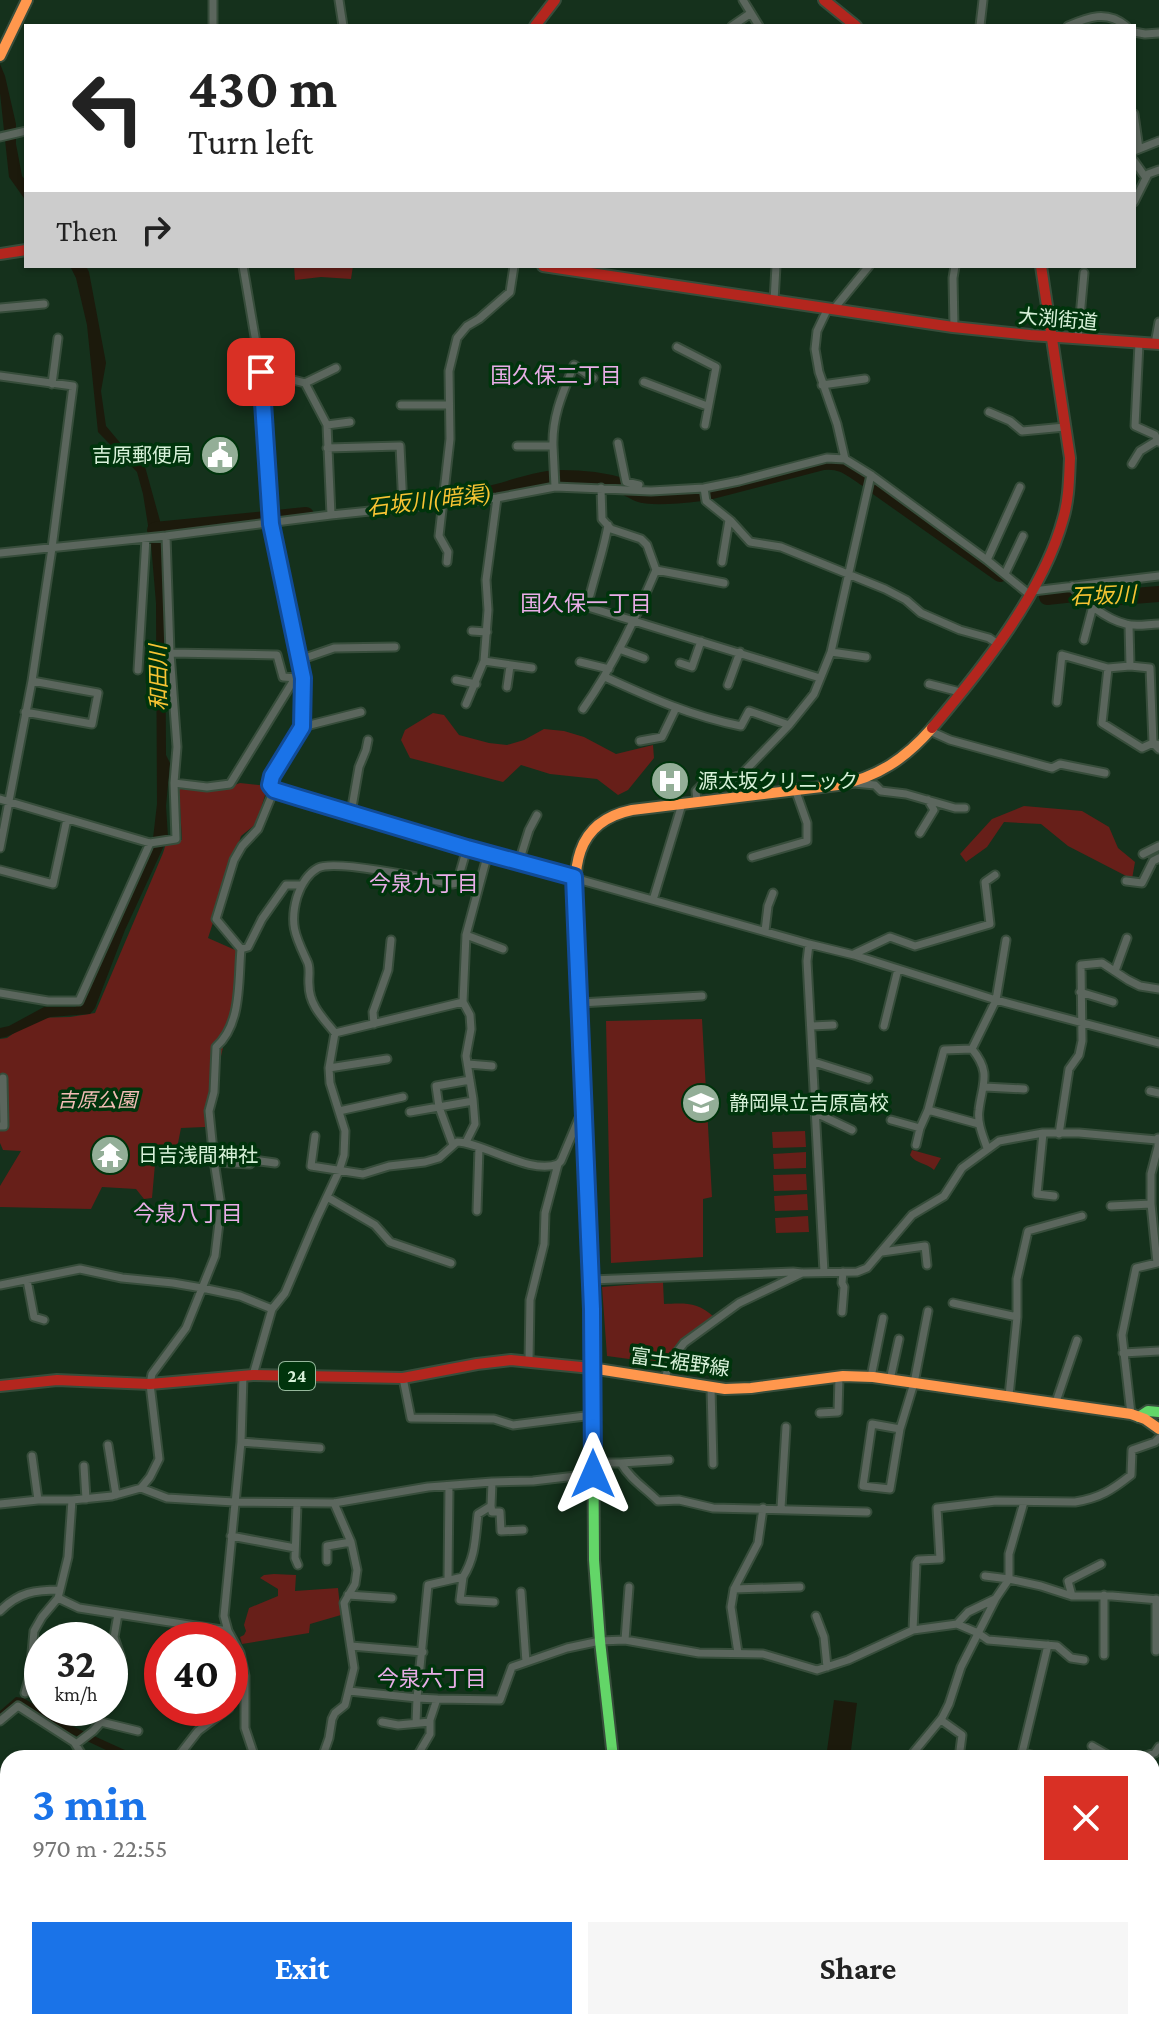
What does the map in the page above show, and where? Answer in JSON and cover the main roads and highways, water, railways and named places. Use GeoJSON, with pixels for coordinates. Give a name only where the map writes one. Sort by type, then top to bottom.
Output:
{"type":"FeatureCollection","features":[{"type":"Feature","properties":{"kind":"main road"},"geometry":{"type":"LineString","coordinates":[[0,55],[27,0]]}},
{"type":"Feature","properties":{"kind":"main road"},"geometry":{"type":"LineString","coordinates":[[537,24],[555,0]]}},
{"type":"Feature","properties":{"kind":"main road"},"geometry":{"type":"LineString","coordinates":[[824,0],[853,24]]}},
{"type":"Feature","properties":{"kind":"main road"},"geometry":{"type":"LineString","coordinates":[[0,254],[24,250]]}},
{"type":"Feature","properties":{"kind":"main road","name":"大渕街道"},"geometry":{"type":"LineString","coordinates":[[568,268],[954,327],[1157,344]]}},
{"type":"Feature","properties":{"kind":"main road"},"geometry":{"type":"LineString","coordinates":[[612,1750],[594,1560],[591,1280],[574,877],[578,853],[588,835],[603,821],[620,813],[848,783],[877,774],[893,765],[908,755],[930,731],[998,644],[1032,593],[1054,546],[1064,514],[1070,458],[1041,268]]}},
{"type":"Feature","properties":{"kind":"main road","name":"富士裾野線"},"geometry":{"type":"LineString","coordinates":[[0,1386],[57,1380],[150,1384],[248,1376],[403,1378],[493,1361],[529,1361],[665,1378],[711,1388],[751,1388],[839,1377],[871,1377],[1135,1415],[1159,1429]]}},
{"type":"Feature","properties":{"kind":"main road"},"geometry":{"type":"LineString","coordinates":[[1135,1415],[1159,1412]]}},
{"type":"Feature","properties":{"kind":"water"},"geometry":{"type":"Polygon","coordinates":[[[0,64],[16,124],[24,198],[9,177],[0,64]]]}},
{"type":"Feature","properties":{"kind":"water"},"geometry":{"type":"Polygon","coordinates":[[[71,268],[87,268],[106,363],[101,391],[106,426],[127,451],[144,463],[162,528],[166,755],[170,763],[166,806],[168,837],[90,1014],[50,1017],[0,1038],[0,1028],[44,1007],[81,1007],[152,847],[157,804],[156,603],[151,544],[137,472],[98,432],[87,325],[71,268]]]}},
{"type":"Feature","properties":{"kind":"water"},"geometry":{"type":"Polygon","coordinates":[[[16,1697],[24,1699],[24,1704],[16,1702],[0,1716],[0,1711],[16,1697]]]}},
{"type":"Feature","properties":{"kind":"water"},"geometry":{"type":"Polygon","coordinates":[[[834,1700],[857,1703],[851,1750],[827,1750],[834,1700]]]}},
{"type":"Feature","properties":{"kind":"water"},"geometry":{"type":"Polygon","coordinates":[[[59,1726],[72,1726],[125,1750],[106,1750],[59,1726]]]}},
{"type":"Feature","properties":{"kind":"waterway","name":"石坂川(暗渠)"},"geometry":{"type":"LineString","coordinates":[[708,492],[823,462],[841,464],[865,478]]}},
{"type":"Feature","properties":{"kind":"waterway","name":"石坂川(暗渠)"},"geometry":{"type":"LineString","coordinates":[[468,498],[560,478],[607,482],[645,495],[701,493]]}},
{"type":"Feature","properties":{"kind":"waterway","name":"石坂川(暗渠)"},"geometry":{"type":"LineString","coordinates":[[871,483],[1000,574]]}},
{"type":"Feature","properties":{"kind":"waterway","name":"石坂川(暗渠)"},"geometry":{"type":"LineString","coordinates":[[155,530],[306,515]]}},
{"type":"Feature","properties":{"kind":"waterway","name":"石坂川"},"geometry":{"type":"LineString","coordinates":[[1047,597],[1093,592],[1120,597],[1159,594]]}},
{"type":"Feature","properties":{"kind":"waterway","name":"和田川"},"geometry":{"type":"LineString","coordinates":[[76,1009],[86,997]]}},
{"type":"Feature","properties":{"kind":"place","name":"吉原郵便局"},"geometry":{"type":"Point","coordinates":[220,455]}},
{"type":"Feature","properties":{"kind":"place","name":"源太坂クリニック"},"geometry":{"type":"Point","coordinates":[670,781]}},
{"type":"Feature","properties":{"kind":"place","name":"静岡県立吉原高校"},"geometry":{"type":"Point","coordinates":[701,1103]}},
{"type":"Feature","properties":{"kind":"place","name":"日吉浅間神社"},"geometry":{"type":"Point","coordinates":[110,1155]}},
{"type":"Feature","properties":{"kind":"district","name":"国久保二丁目"},"geometry":{"type":"Point","coordinates":[556,375]}},
{"type":"Feature","properties":{"kind":"district","name":"国久保一丁目"},"geometry":{"type":"Point","coordinates":[586,603]}},
{"type":"Feature","properties":{"kind":"district","name":"今泉九丁目"},"geometry":{"type":"Point","coordinates":[424,883]}},
{"type":"Feature","properties":{"kind":"district","name":"今泉八丁目"},"geometry":{"type":"Point","coordinates":[188,1213]}},
{"type":"Feature","properties":{"kind":"district","name":"今泉六丁目"},"geometry":{"type":"Point","coordinates":[432,1678]}},
{"type":"Feature","properties":{"kind":"park label","name":"吉原公園"},"geometry":{"type":"Point","coordinates":[97,1100]}}]}
